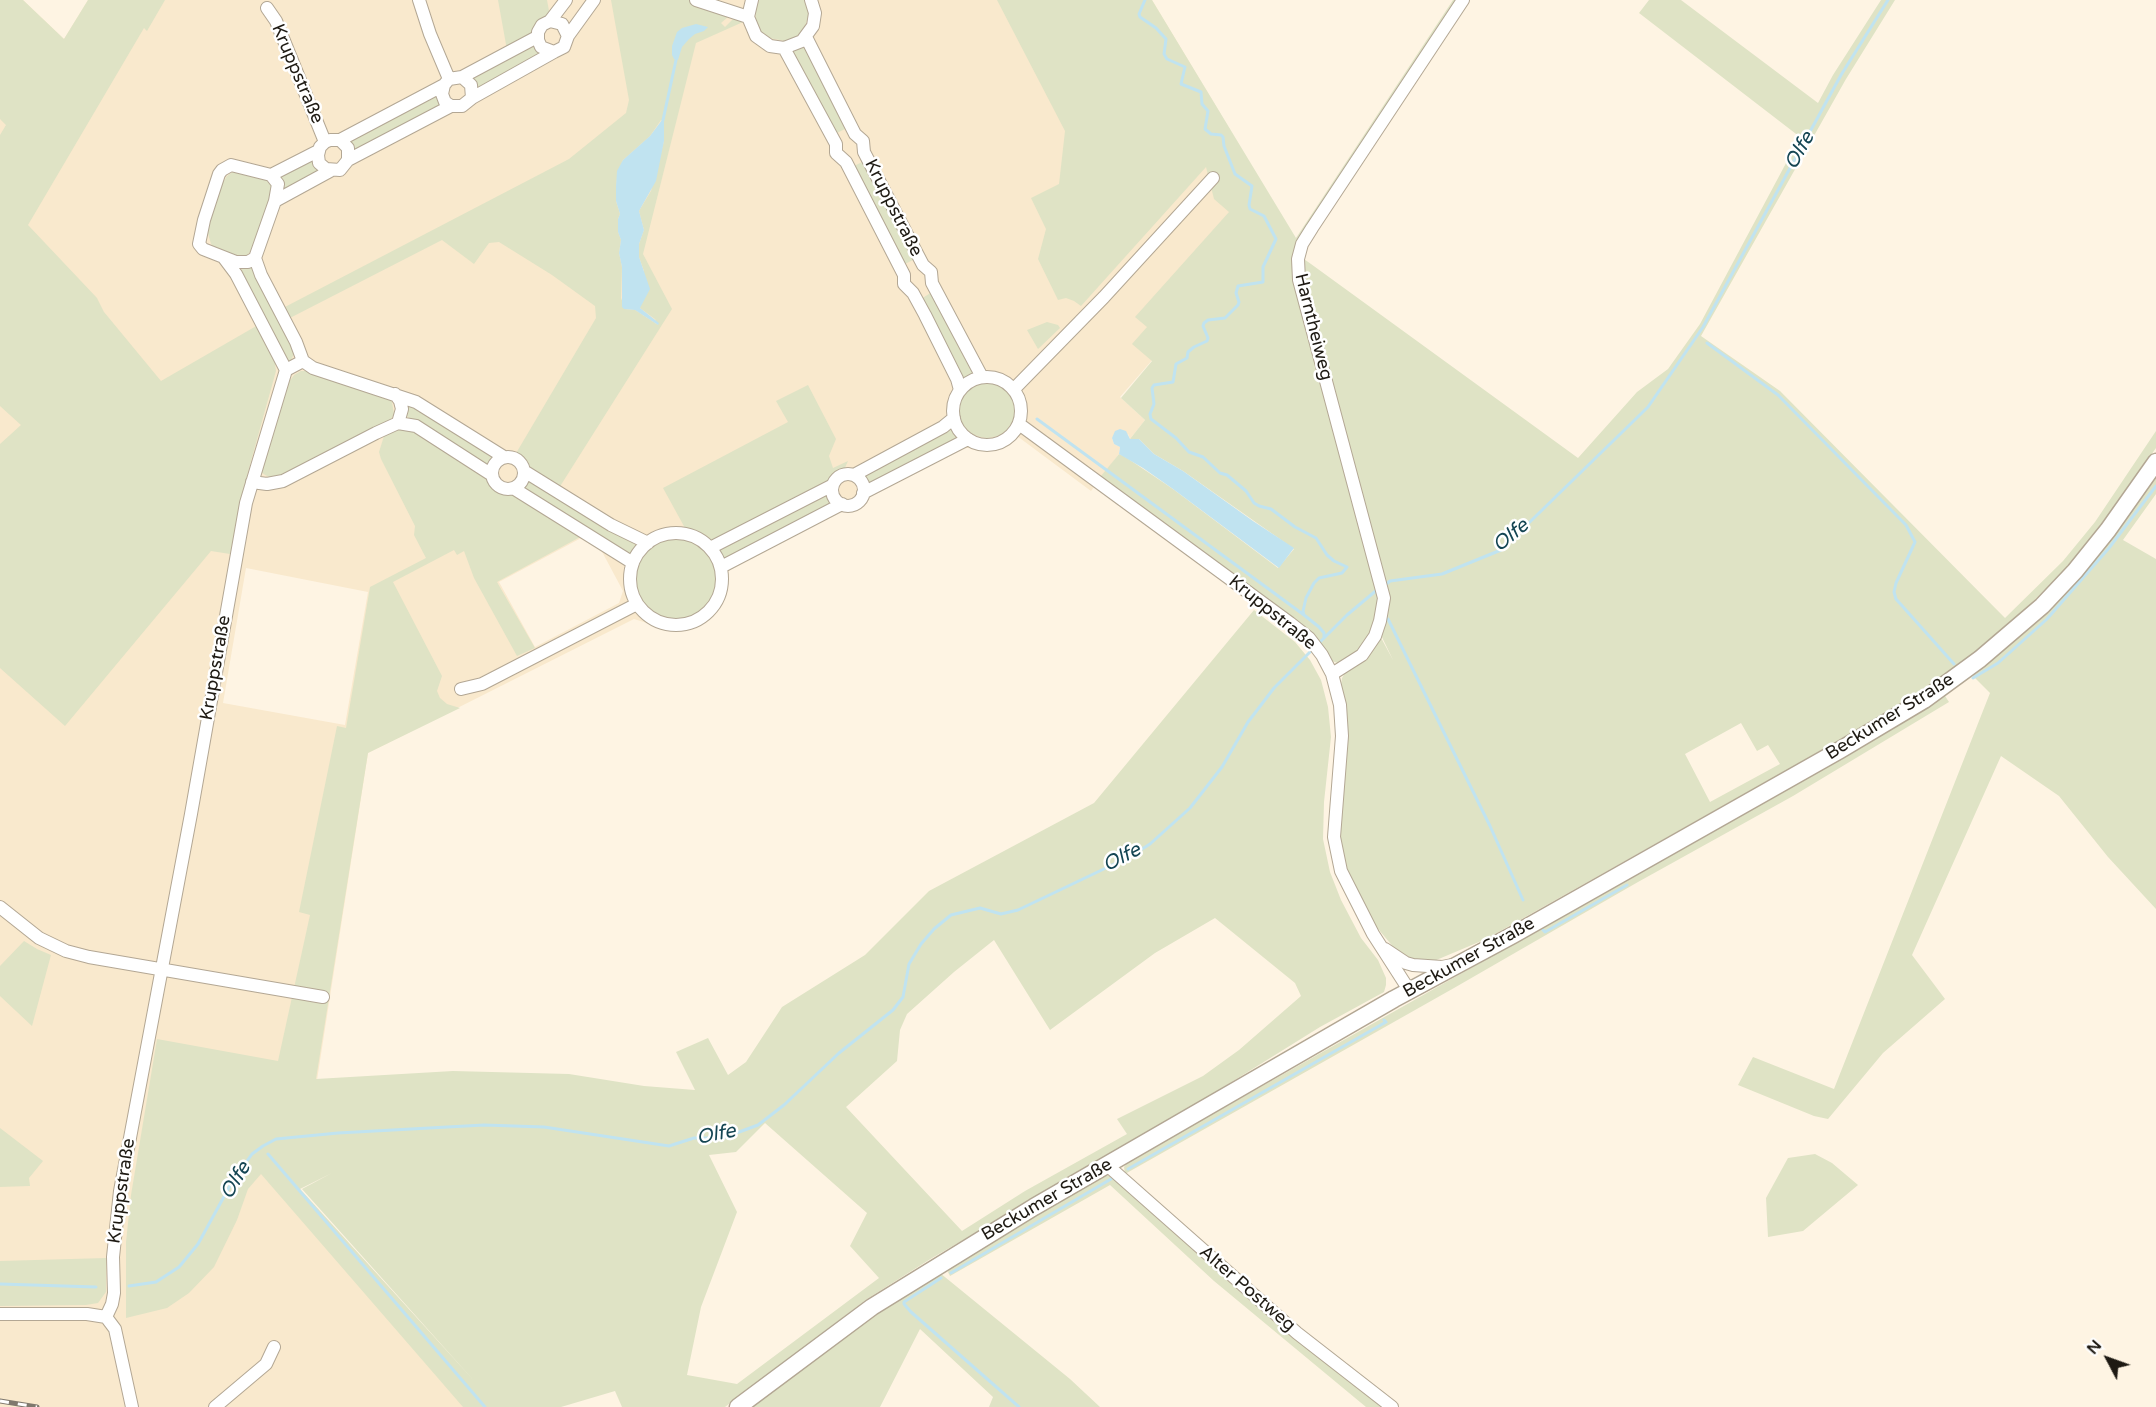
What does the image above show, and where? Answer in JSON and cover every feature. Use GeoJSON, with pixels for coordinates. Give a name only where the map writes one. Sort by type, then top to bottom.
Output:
{"type":"FeatureCollection","features":[{"type":"Feature","properties":{"kind":"main road","name":"Beckumer Straße"},"geometry":{"type":"LineString","coordinates":[[738,1407],[872,1306],[965,1248],[1409,990],[1840,750],[1924,700],[2002,641],[2048,599],[2075,571],[2108,530],[2156,462]]}},
{"type":"Feature","properties":{"kind":"street"},"geometry":{"type":"LineString","coordinates":[[419,0],[446,82],[443,98],[451,106]]}},
{"type":"Feature","properties":{"kind":"street","name":"Kruppstraße"},"geometry":{"type":"LineString","coordinates":[[340,141],[446,82],[462,77],[537,37],[539,28],[550,21],[566,0]]}},
{"type":"Feature","properties":{"kind":"street"},"geometry":{"type":"LineString","coordinates":[[275,201],[330,171],[340,170],[348,160],[451,106],[462,106],[472,98],[564,47],[568,36],[594,0]]}},
{"type":"Feature","properties":{"kind":"street"},"geometry":{"type":"LineString","coordinates":[[696,0],[748,17]]}},
{"type":"Feature","properties":{"kind":"street"},"geometry":{"type":"LineString","coordinates":[[753,0],[748,17],[756,36],[763,43],[784,48],[797,45],[813,26],[815,14],[811,0]]}},
{"type":"Feature","properties":{"kind":"street","name":"Harntheiweg"},"geometry":{"type":"LineString","coordinates":[[1332,674],[1362,655],[1375,636],[1384,598],[1299,280],[1298,259],[1302,244],[1312,228],[1463,0]]}},
{"type":"Feature","properties":{"kind":"street","name":"Kruppstraße"},"geometry":{"type":"LineString","coordinates":[[267,8],[276,21],[322,146],[320,163],[330,171]]}},
{"type":"Feature","properties":{"kind":"street"},"geometry":{"type":"LineString","coordinates":[[550,21],[562,24],[568,36]]}},
{"type":"Feature","properties":{"kind":"street"},"geometry":{"type":"LineString","coordinates":[[537,37],[541,47],[554,52]]}},
{"type":"Feature","properties":{"kind":"street","name":"Kruppstraße"},"geometry":{"type":"LineString","coordinates":[[806,37],[855,134],[863,141],[864,152],[923,265],[931,272],[932,283],[981,377]]}},
{"type":"Feature","properties":{"kind":"street","name":"Kruppstraße"},"geometry":{"type":"LineString","coordinates":[[784,48],[836,144],[838,157],[846,162],[904,275],[904,284],[913,293],[957,379],[960,390]]}},
{"type":"Feature","properties":{"kind":"street"},"geometry":{"type":"LineString","coordinates":[[462,77],[471,85],[472,98]]}},
{"type":"Feature","properties":{"kind":"street"},"geometry":{"type":"LineString","coordinates":[[836,144],[843,134],[855,134]]}},
{"type":"Feature","properties":{"kind":"street","name":"Kruppstraße"},"geometry":{"type":"LineString","coordinates":[[271,176],[335,139],[348,148],[348,160]]}},
{"type":"Feature","properties":{"kind":"street","name":"Kruppstraße"},"geometry":{"type":"LineString","coordinates":[[846,162],[857,161],[864,152]]}},
{"type":"Feature","properties":{"kind":"street"},"geometry":{"type":"LineString","coordinates":[[255,258],[242,263],[223,258],[203,249],[198,242],[219,174],[226,166],[234,165],[271,176],[278,184],[275,201],[255,258],[303,361],[313,368],[416,402],[504,457],[520,461],[524,471],[522,480],[513,488]]}},
{"type":"Feature","properties":{"kind":"street"},"geometry":{"type":"LineString","coordinates":[[1014,389],[1104,297],[1213,178]]}},
{"type":"Feature","properties":{"kind":"street"},"geometry":{"type":"LineString","coordinates":[[223,258],[237,274],[286,370],[303,361]]}},
{"type":"Feature","properties":{"kind":"street","name":"Kruppstraße"},"geometry":{"type":"LineString","coordinates":[[904,275],[911,266],[923,265]]}},
{"type":"Feature","properties":{"kind":"street"},"geometry":{"type":"LineString","coordinates":[[913,293],[924,292],[932,283]]}},
{"type":"Feature","properties":{"kind":"street","name":"Kruppstraße"},"geometry":{"type":"LineString","coordinates":[[106,1317],[114,1293],[113,1257],[120,1191],[191,814],[228,599],[252,482],[286,370]]}},
{"type":"Feature","properties":{"kind":"street"},"geometry":{"type":"LineString","coordinates":[[981,377],[999,379],[1014,389],[1020,400],[1021,412],[1017,427],[1003,441],[991,445],[979,444],[968,439],[958,429],[953,408],[960,390],[970,381],[981,377]]}},
{"type":"Feature","properties":{"kind":"street"},"geometry":{"type":"LineString","coordinates":[[395,394],[402,409],[398,423]]}},
{"type":"Feature","properties":{"kind":"street"},"geometry":{"type":"LineString","coordinates":[[854,475],[943,427],[954,418]]}},
{"type":"Feature","properties":{"kind":"street"},"geometry":{"type":"LineString","coordinates":[[252,482],[267,484],[283,481],[398,423],[416,426],[492,475],[499,487],[513,488],[633,563]]}},
{"type":"Feature","properties":{"kind":"street","name":"Kruppstraße"},"geometry":{"type":"LineString","coordinates":[[1017,427],[1156,523],[1309,638],[1322,655],[1332,674],[1340,705],[1342,736],[1334,837],[1341,871],[1363,915],[1409,990]]}},
{"type":"Feature","properties":{"kind":"street"},"geometry":{"type":"LineString","coordinates":[[863,493],[968,439]]}},
{"type":"Feature","properties":{"kind":"street"},"geometry":{"type":"LineString","coordinates":[[492,475],[494,464],[504,457]]}},
{"type":"Feature","properties":{"kind":"street"},"geometry":{"type":"LineString","coordinates":[[524,471],[610,525],[648,543]]}},
{"type":"Feature","properties":{"kind":"street"},"geometry":{"type":"LineString","coordinates":[[710,548],[833,485],[839,477],[854,475],[862,482],[861,498],[852,505],[842,504],[721,567]]}},
{"type":"Feature","properties":{"kind":"street"},"geometry":{"type":"LineString","coordinates":[[833,485],[833,496],[842,504]]}},
{"type":"Feature","properties":{"kind":"street"},"geometry":{"type":"LineString","coordinates":[[681,534],[697,538],[710,548],[721,567],[722,576],[720,593],[712,609],[699,620],[682,625],[665,624],[649,617],[638,604],[630,580],[633,563],[638,554],[648,543],[663,536],[681,534]]}},
{"type":"Feature","properties":{"kind":"street"},"geometry":{"type":"LineString","coordinates":[[461,689],[482,684],[638,604]]}},
{"type":"Feature","properties":{"kind":"street"},"geometry":{"type":"LineString","coordinates":[[0,907],[39,938],[66,951],[160,970],[323,997]]}},
{"type":"Feature","properties":{"kind":"street"},"geometry":{"type":"LineString","coordinates":[[1381,946],[1406,963],[1413,965],[1442,967],[1461,963]]}},
{"type":"Feature","properties":{"kind":"street","name":"Alter Postweg"},"geometry":{"type":"LineString","coordinates":[[1107,1165],[1297,1333],[1392,1407]]}},
{"type":"Feature","properties":{"kind":"street"},"geometry":{"type":"LineString","coordinates":[[0,1314],[87,1314],[106,1317],[116,1329],[132,1407]]}},
{"type":"Feature","properties":{"kind":"street"},"geometry":{"type":"LineString","coordinates":[[215,1407],[266,1364],[274,1347]]}},
{"type":"Feature","properties":{"kind":"shaded area"},"geometry":{"type":"Polygon","coordinates":[[[0,0],[23,0],[64,39],[88,0],[1152,0],[1280,213],[1120,397],[1145,420],[1130,439],[1128,434],[1112,438],[1114,444],[1120,447],[1119,454],[1091,491],[1017,436],[1004,445],[992,449],[956,450],[874,492],[857,506],[840,510],[735,564],[729,571],[722,602],[715,614],[703,623],[688,629],[672,631],[634,619],[368,753],[300,1189],[497,1407],[0,1407],[0,0]],[[583,537],[499,582],[535,647],[619,603],[623,591],[599,546],[583,537]],[[246,568],[223,703],[345,725],[368,592],[246,568]]]}},
{"type":"Feature","properties":{"kind":"green space"},"geometry":{"type":"Polygon","coordinates":[[[0,0],[23,0],[64,39],[88,0],[165,0],[147,31],[144,28],[28,225],[97,298],[104,312],[161,381],[258,325],[274,356],[276,371],[248,472],[230,554],[211,551],[65,726],[0,668],[0,444],[21,425],[0,406],[0,135],[6,125],[0,119],[0,0]]]}},
{"type":"Feature","properties":{"kind":"green space"},"geometry":{"type":"Polygon","coordinates":[[[498,0],[547,0],[550,16],[533,36],[507,50],[498,0]]]}},
{"type":"Feature","properties":{"kind":"green space"},"geometry":{"type":"Polygon","coordinates":[[[611,0],[689,0],[729,12],[729,16],[721,23],[725,27],[737,15],[743,22],[696,43],[643,254],[672,309],[559,488],[526,468],[520,458],[515,455],[596,318],[595,306],[552,275],[499,242],[489,243],[474,264],[442,240],[288,319],[283,308],[569,159],[626,113],[629,100],[611,0]],[[663,120],[650,136],[623,160],[618,171],[616,186],[616,201],[620,214],[618,232],[621,240],[619,253],[622,267],[621,298],[625,309],[635,310],[658,325],[655,319],[640,308],[644,271],[639,257],[639,244],[644,230],[639,211],[651,191],[664,141],[663,120]]]}},
{"type":"Feature","properties":{"kind":"green space"},"geometry":{"type":"Polygon","coordinates":[[[759,0],[804,0],[809,14],[804,29],[796,37],[785,41],[769,38],[760,31],[756,21],[755,10],[759,0]]]}},
{"type":"Feature","properties":{"kind":"green space"},"geometry":{"type":"Polygon","coordinates":[[[997,0],[1152,0],[1296,238],[1453,0],[1460,0],[1310,226],[1295,256],[1311,264],[1578,458],[1637,392],[1668,369],[1700,324],[1800,137],[1639,13],[1649,0],[1681,0],[1818,103],[1833,75],[1881,0],[1895,0],[1846,79],[1701,336],[1780,391],[2005,618],[2063,561],[2095,522],[2156,431],[2156,448],[2100,527],[2069,566],[2011,623],[1931,684],[1895,708],[1486,939],[1434,961],[1415,961],[1400,955],[1374,924],[1346,870],[1340,838],[1347,736],[1342,678],[1346,671],[1362,660],[1379,634],[1393,660],[1380,633],[1374,631],[1360,652],[1343,665],[1332,661],[1313,634],[1101,476],[1119,454],[1173,489],[1278,568],[1294,549],[1183,471],[1154,454],[1139,439],[1130,439],[1145,420],[1121,398],[1152,361],[1132,344],[1147,327],[1135,317],[1229,212],[1214,199],[1206,167],[1081,306],[1066,298],[1058,300],[1038,259],[1046,229],[1031,198],[1059,184],[1065,131],[997,0]],[[1741,723],[1685,754],[1710,802],[1780,764],[1768,745],[1757,751],[1741,723]]]}},
{"type":"Feature","properties":{"kind":"green space"},"geometry":{"type":"Polygon","coordinates":[[[535,43],[543,54],[477,88],[472,77],[535,43]]]}},
{"type":"Feature","properties":{"kind":"green space"},"geometry":{"type":"Polygon","coordinates":[[[804,44],[847,128],[835,134],[791,51],[804,44]]]}},
{"type":"Feature","properties":{"kind":"green space"},"geometry":{"type":"Polygon","coordinates":[[[437,94],[443,106],[354,152],[348,141],[437,94]]]}},
{"type":"Feature","properties":{"kind":"green space"},"geometry":{"type":"Polygon","coordinates":[[[313,159],[320,170],[282,190],[279,177],[313,159]]]}},
{"type":"Feature","properties":{"kind":"green space"},"geometry":{"type":"Polygon","coordinates":[[[864,161],[915,259],[903,265],[852,167],[864,161]]]}},
{"type":"Feature","properties":{"kind":"green space"},"geometry":{"type":"Polygon","coordinates":[[[234,171],[265,179],[272,186],[255,241],[250,252],[239,259],[217,250],[211,244],[207,230],[221,186],[227,176],[234,171]]]}},
{"type":"Feature","properties":{"kind":"green space"},"geometry":{"type":"Polygon","coordinates":[[[251,265],[292,343],[294,353],[291,361],[288,362],[240,274],[243,267],[251,265]]]}},
{"type":"Feature","properties":{"kind":"green space"},"geometry":{"type":"Polygon","coordinates":[[[932,292],[975,373],[963,381],[921,299],[932,292]]]}},
{"type":"Feature","properties":{"kind":"green space"},"geometry":{"type":"Polygon","coordinates":[[[1047,322],[1058,325],[1060,328],[1038,349],[1027,330],[1047,322]]]}},
{"type":"Feature","properties":{"kind":"green space"},"geometry":{"type":"Polygon","coordinates":[[[301,371],[310,371],[386,395],[392,402],[394,414],[390,421],[279,477],[272,478],[260,471],[289,382],[301,371]]]}},
{"type":"Feature","properties":{"kind":"green space"},"geometry":{"type":"Polygon","coordinates":[[[987,382],[998,384],[1007,390],[1013,399],[1015,410],[1013,421],[1007,430],[998,436],[987,438],[976,436],[967,430],[961,421],[959,410],[961,399],[967,390],[976,384],[987,382]]]}},
{"type":"Feature","properties":{"kind":"green space"},"geometry":{"type":"Polygon","coordinates":[[[808,385],[836,439],[829,456],[833,468],[848,461],[844,470],[838,472],[831,481],[715,540],[710,540],[685,528],[663,488],[788,422],[776,401],[808,385]]]}},
{"type":"Feature","properties":{"kind":"green space"},"geometry":{"type":"Polygon","coordinates":[[[407,402],[495,456],[487,467],[405,415],[407,402]]]}},
{"type":"Feature","properties":{"kind":"green space"},"geometry":{"type":"Polygon","coordinates":[[[952,426],[960,437],[868,485],[862,473],[952,426]]]}},
{"type":"Feature","properties":{"kind":"green space"},"geometry":{"type":"Polygon","coordinates":[[[399,428],[419,431],[490,481],[495,487],[502,491],[510,491],[582,536],[497,582],[535,648],[517,656],[474,578],[464,551],[457,555],[454,550],[393,582],[442,676],[437,691],[440,698],[447,704],[460,708],[368,753],[316,1079],[453,1071],[569,1074],[644,1086],[695,1090],[676,1052],[708,1038],[728,1075],[746,1062],[782,1007],[865,955],[929,891],[1094,803],[1254,610],[1295,642],[1310,660],[1321,680],[1328,707],[1331,737],[1324,802],[1323,839],[1330,872],[1341,900],[1361,938],[1378,960],[1386,978],[1384,992],[1320,1027],[1177,1116],[932,1258],[867,1299],[725,1407],[622,1407],[615,1391],[561,1407],[463,1407],[261,1174],[248,1189],[237,1220],[214,1267],[189,1293],[167,1308],[126,1318],[126,1242],[131,1195],[157,1039],[278,1061],[310,915],[299,912],[337,726],[346,728],[370,587],[426,558],[414,535],[415,526],[381,459],[379,452],[384,436],[399,428]],[[1215,918],[1155,953],[1050,1030],[994,940],[907,1014],[900,1030],[897,1061],[846,1107],[962,1231],[1025,1191],[1127,1134],[1117,1119],[1203,1076],[1239,1050],[1301,996],[1295,983],[1215,918]],[[765,1123],[736,1152],[709,1155],[737,1212],[701,1307],[687,1375],[737,1384],[879,1278],[850,1246],[867,1213],[765,1123]],[[332,1173],[300,1189],[476,1383],[302,1189],[332,1173]]]}},
{"type":"Feature","properties":{"kind":"green space"},"geometry":{"type":"Polygon","coordinates":[[[527,476],[636,545],[629,557],[520,488],[527,476]]]}},
{"type":"Feature","properties":{"kind":"green space"},"geometry":{"type":"Polygon","coordinates":[[[2156,478],[2156,494],[2123,540],[2156,559],[2156,909],[2108,857],[2059,796],[2001,756],[1912,955],[1945,999],[1883,1053],[1828,1119],[1814,1116],[1738,1085],[1753,1057],[1834,1089],[1990,693],[1973,676],[2048,613],[2081,576],[2156,478]]]}},
{"type":"Feature","properties":{"kind":"green space"},"geometry":{"type":"Polygon","coordinates":[[[828,491],[835,502],[722,561],[716,550],[828,491]]]}},
{"type":"Feature","properties":{"kind":"green space"},"geometry":{"type":"Polygon","coordinates":[[[676,539],[691,542],[704,551],[713,564],[716,579],[713,594],[704,607],[691,616],[676,619],[661,616],[648,607],[639,594],[636,579],[639,564],[648,551],[661,542],[676,539]]]}},
{"type":"Feature","properties":{"kind":"green space"},"geometry":{"type":"Polygon","coordinates":[[[1945,696],[1949,702],[1793,796],[1125,1174],[1124,1167],[1128,1162],[1844,757],[1945,696]]]}},
{"type":"Feature","properties":{"kind":"green space"},"geometry":{"type":"Polygon","coordinates":[[[24,941],[51,955],[32,1026],[0,996],[0,966],[24,941]]]}},
{"type":"Feature","properties":{"kind":"green space"},"geometry":{"type":"Polygon","coordinates":[[[0,1128],[43,1161],[29,1178],[30,1186],[0,1187],[0,1128]]]}},
{"type":"Feature","properties":{"kind":"green space"},"geometry":{"type":"Polygon","coordinates":[[[1815,1154],[1832,1163],[1858,1185],[1803,1231],[1768,1237],[1766,1198],[1788,1158],[1815,1154]]]}},
{"type":"Feature","properties":{"kind":"green space"},"geometry":{"type":"Polygon","coordinates":[[[1104,1176],[1112,1176],[1389,1407],[1366,1407],[1214,1281],[1110,1185],[950,1276],[948,1272],[950,1267],[1104,1176]]]}},
{"type":"Feature","properties":{"kind":"green space"},"geometry":{"type":"Polygon","coordinates":[[[106,1258],[106,1292],[98,1303],[0,1306],[0,1261],[106,1258]]]}},
{"type":"Feature","properties":{"kind":"green space"},"geometry":{"type":"Polygon","coordinates":[[[940,1273],[1070,1379],[1100,1407],[989,1407],[993,1397],[920,1329],[880,1407],[750,1407],[876,1312],[940,1273]]]}},
{"type":"Feature","properties":{"kind":"water"},"geometry":{"type":"Polygon","coordinates":[[[696,24],[708,27],[689,39],[682,47],[678,60],[674,59],[672,46],[677,32],[696,24]]]}},
{"type":"Feature","properties":{"kind":"water"},"geometry":{"type":"Polygon","coordinates":[[[664,120],[664,141],[656,181],[639,211],[644,230],[639,244],[639,257],[650,289],[640,308],[659,323],[658,325],[635,310],[622,307],[622,267],[619,253],[621,240],[618,232],[620,214],[616,201],[616,186],[617,171],[623,160],[650,136],[664,120]]]}},
{"type":"Feature","properties":{"kind":"water"},"geometry":{"type":"Polygon","coordinates":[[[1120,429],[1126,431],[1130,439],[1139,439],[1154,454],[1183,471],[1294,548],[1279,568],[1173,489],[1119,454],[1120,447],[1114,444],[1112,438],[1115,431],[1120,429]]]}},
{"type":"Feature","properties":{"kind":"waterway"},"geometry":{"type":"LineString","coordinates":[[1145,0],[1139,14],[1140,17],[1156,28],[1166,39],[1164,54],[1167,59],[1185,67],[1181,84],[1201,92],[1202,104],[1208,111],[1205,129],[1211,134],[1223,137],[1224,146],[1235,174],[1252,186],[1250,209],[1264,216],[1276,239],[1263,267],[1263,282],[1238,286],[1236,293],[1238,305],[1225,318],[1208,320],[1204,323],[1207,341],[1194,347],[1188,352],[1187,358],[1176,364],[1173,382],[1154,385],[1151,419],[1176,438],[1189,452],[1203,457],[1220,473],[1227,475],[1246,491],[1254,503],[1271,509],[1295,527],[1316,538],[1327,555],[1347,567],[1342,573],[1319,578],[1306,598],[1304,615],[1319,627],[1324,633],[1324,638]]}},
{"type":"Feature","properties":{"kind":"waterway","name":"Olfe"},"geometry":{"type":"LineString","coordinates":[[1384,586],[1390,581],[1442,574],[1501,550],[1648,407],[1703,327],[1841,75],[1888,0]]}},
{"type":"Feature","properties":{"kind":"waterway"},"geometry":{"type":"LineString","coordinates":[[663,120],[676,60]]}},
{"type":"Feature","properties":{"kind":"waterway"},"geometry":{"type":"LineString","coordinates":[[1707,343],[1778,395],[1906,525],[1915,542],[1896,583],[1894,592],[1896,599],[1954,664]]}},
{"type":"Feature","properties":{"kind":"waterway"},"geometry":{"type":"LineString","coordinates":[[1037,419],[1304,615]]}},
{"type":"Feature","properties":{"kind":"waterway"},"geometry":{"type":"LineString","coordinates":[[1973,678],[1998,663],[2047,619],[2109,548],[2156,486]]}},
{"type":"Feature","properties":{"kind":"waterway","name":"Olfe"},"geometry":{"type":"LineString","coordinates":[[1319,643],[1378,589]]}},
{"type":"Feature","properties":{"kind":"waterway"},"geometry":{"type":"LineString","coordinates":[[1388,619],[1490,826],[1523,900]]}},
{"type":"Feature","properties":{"kind":"waterway","name":"Olfe"},"geometry":{"type":"LineString","coordinates":[[129,1286],[156,1282],[179,1267],[198,1244],[232,1182],[252,1154],[276,1139],[338,1133],[484,1125],[544,1127],[669,1146],[694,1138],[723,1138],[758,1125],[784,1105],[839,1053],[893,1010],[903,997],[909,964],[921,944],[951,915],[980,908],[1001,914],[1018,910],[1131,856],[1150,844],[1190,808],[1222,767],[1248,722],[1274,688],[1314,648]]}},
{"type":"Feature","properties":{"kind":"waterway"},"geometry":{"type":"LineString","coordinates":[[1543,930],[1545,932],[1627,885]]}},
{"type":"Feature","properties":{"kind":"waterway"},"geometry":{"type":"LineString","coordinates":[[1128,1169],[1386,1022],[1384,1020]]}},
{"type":"Feature","properties":{"kind":"waterway"},"geometry":{"type":"LineString","coordinates":[[268,1154],[485,1407]]}},
{"type":"Feature","properties":{"kind":"waterway"},"geometry":{"type":"LineString","coordinates":[[951,1273],[1111,1179]]}},
{"type":"Feature","properties":{"kind":"waterway"},"geometry":{"type":"LineString","coordinates":[[941,1278],[904,1304],[1019,1407]]}},
{"type":"Feature","properties":{"kind":"waterway","name":"Olfe"},"geometry":{"type":"LineString","coordinates":[[0,1284],[96,1287]]}},
{"type":"Feature","properties":{"kind":"railway"},"geometry":{"type":"LineString","coordinates":[[0,1401],[37,1407]]}}]}
